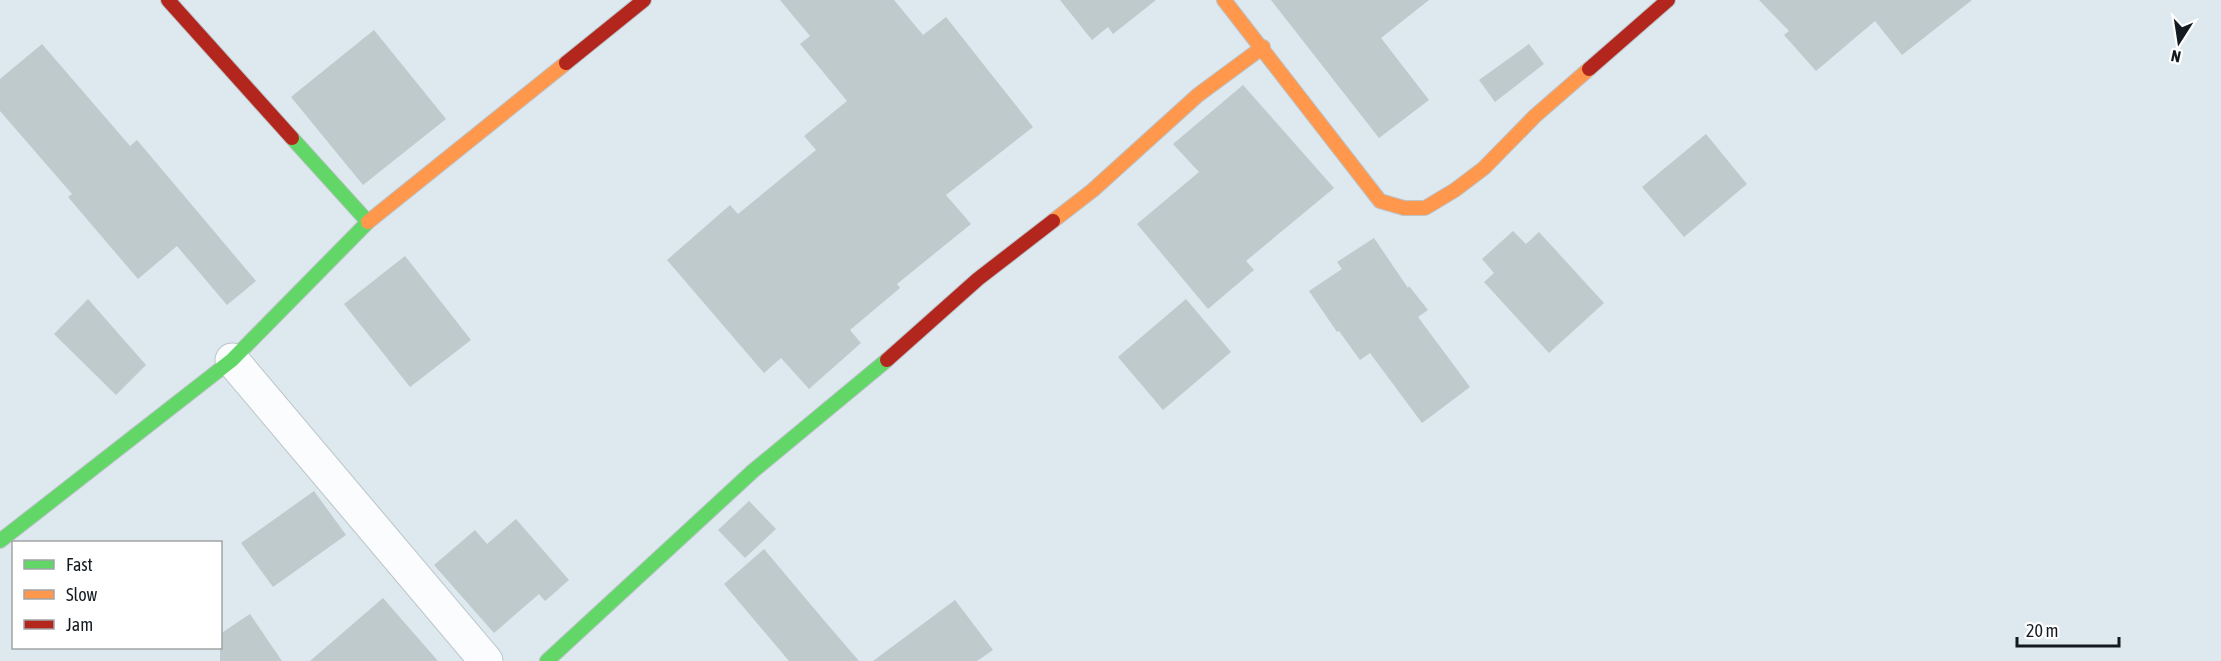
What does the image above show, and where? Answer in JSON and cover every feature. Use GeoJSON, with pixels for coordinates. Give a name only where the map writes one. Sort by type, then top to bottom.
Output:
{"type":"FeatureCollection","features":[{"type":"Feature","properties":{"kind":"street"},"geometry":{"type":"LineString","coordinates":[[168,0],[368,222]]}},
{"type":"Feature","properties":{"kind":"street"},"geometry":{"type":"LineString","coordinates":[[0,541],[232,360],[368,222],[644,0]]}},
{"type":"Feature","properties":{"kind":"street"},"geometry":{"type":"LineString","coordinates":[[1224,0],[1263,47],[1380,201],[1404,208],[1425,208],[1455,190],[1484,168],[1535,116],[1668,0]]}},
{"type":"Feature","properties":{"kind":"street"},"geometry":{"type":"LineString","coordinates":[[547,661],[753,471],[864,380],[978,279],[1093,190],[1198,95],[1263,47]]}},
{"type":"Feature","properties":{"kind":"street"},"geometry":{"type":"LineString","coordinates":[[232,360],[486,661]]}},
{"type":"Feature","properties":{"kind":"building"},"geometry":{"type":"Polygon","coordinates":[[[780,0],[894,0],[923,35],[946,17],[1033,127],[946,195],[971,224],[897,284],[900,288],[850,330],[861,343],[809,389],[781,358],[764,373],[667,260],[730,205],[738,214],[816,150],[804,136],[847,101],[800,44],[810,36],[780,0]]]}},
{"type":"Feature","properties":{"kind":"building"},"geometry":{"type":"Polygon","coordinates":[[[1060,0],[1156,0],[1113,34],[1108,27],[1092,40],[1060,0]]]}},
{"type":"Feature","properties":{"kind":"building"},"geometry":{"type":"Polygon","coordinates":[[[1271,0],[1429,0],[1381,38],[1429,100],[1379,138],[1271,0]]]}},
{"type":"Feature","properties":{"kind":"building"},"geometry":{"type":"Polygon","coordinates":[[[1759,0],[1972,0],[1902,55],[1875,21],[1816,71],[1784,35],[1789,31],[1759,0]]]}},
{"type":"Feature","properties":{"kind":"building"},"geometry":{"type":"Polygon","coordinates":[[[374,30],[446,119],[363,185],[291,97],[374,30]]]}},
{"type":"Feature","properties":{"kind":"building"},"geometry":{"type":"Polygon","coordinates":[[[42,44],[130,146],[137,140],[256,281],[227,305],[177,246],[138,279],[68,197],[72,194],[0,111],[0,79],[42,44]]]}},
{"type":"Feature","properties":{"kind":"building"},"geometry":{"type":"Polygon","coordinates":[[[1529,44],[1544,64],[1495,102],[1479,80],[1529,44]]]}},
{"type":"Feature","properties":{"kind":"building"},"geometry":{"type":"Polygon","coordinates":[[[1243,85],[1334,188],[1246,261],[1254,270],[1208,309],[1137,224],[1199,172],[1173,144],[1243,85]]]}},
{"type":"Feature","properties":{"kind":"building"},"geometry":{"type":"Polygon","coordinates":[[[1706,134],[1747,184],[1684,237],[1642,187],[1706,134]]]}},
{"type":"Feature","properties":{"kind":"building"},"geometry":{"type":"Polygon","coordinates":[[[1513,231],[1526,244],[1539,232],[1604,303],[1549,353],[1484,282],[1494,273],[1482,259],[1513,231]]]}},
{"type":"Feature","properties":{"kind":"building"},"geometry":{"type":"Polygon","coordinates":[[[1374,238],[1408,288],[1409,286],[1428,310],[1418,317],[1470,387],[1422,423],[1370,353],[1360,360],[1339,331],[1337,332],[1309,291],[1342,269],[1337,262],[1374,238]]]}},
{"type":"Feature","properties":{"kind":"building"},"geometry":{"type":"Polygon","coordinates":[[[405,256],[471,340],[410,387],[344,304],[405,256]]]}},
{"type":"Feature","properties":{"kind":"building"},"geometry":{"type":"Polygon","coordinates":[[[88,299],[146,365],[116,395],[54,334],[88,299]]]}},
{"type":"Feature","properties":{"kind":"building"},"geometry":{"type":"Polygon","coordinates":[[[1186,299],[1231,352],[1163,410],[1118,357],[1186,299]]]}},
{"type":"Feature","properties":{"kind":"building"},"geometry":{"type":"Polygon","coordinates":[[[314,491],[346,535],[273,587],[241,543],[314,491]]]}},
{"type":"Feature","properties":{"kind":"building"},"geometry":{"type":"Polygon","coordinates":[[[749,501],[776,529],[745,558],[718,530],[749,501]]]}},
{"type":"Feature","properties":{"kind":"building"},"geometry":{"type":"Polygon","coordinates":[[[516,519],[569,580],[545,601],[539,594],[494,633],[434,565],[475,530],[487,544],[516,519]]]}},
{"type":"Feature","properties":{"kind":"building"},"geometry":{"type":"Polygon","coordinates":[[[764,549],[859,661],[789,661],[724,584],[764,549]]]}},
{"type":"Feature","properties":{"kind":"building"},"geometry":{"type":"Polygon","coordinates":[[[383,598],[438,661],[310,661],[383,598]]]}},
{"type":"Feature","properties":{"kind":"building"},"geometry":{"type":"Polygon","coordinates":[[[955,600],[993,650],[977,661],[873,661],[955,600]]]}},
{"type":"Feature","properties":{"kind":"building"},"geometry":{"type":"Polygon","coordinates":[[[250,614],[282,661],[220,661],[222,633],[250,614]]]}},
{"type":"Feature","properties":{"kind":"traffic: fast"},"geometry":{"type":"LineString","coordinates":[[0,541],[232,360],[368,222],[292,138]]}},
{"type":"Feature","properties":{"kind":"traffic: fast"},"geometry":{"type":"LineString","coordinates":[[547,661],[753,471],[887,360]]}},
{"type":"Feature","properties":{"kind":"traffic: slow"},"geometry":{"type":"LineString","coordinates":[[1224,0],[1380,201],[1404,208],[1425,208],[1455,190],[1484,168],[1535,116],[1589,69]]}},
{"type":"Feature","properties":{"kind":"traffic: slow"},"geometry":{"type":"LineString","coordinates":[[1053,221],[1093,190],[1198,95],[1263,47]]}},
{"type":"Feature","properties":{"kind":"traffic: slow"},"geometry":{"type":"LineString","coordinates":[[368,222],[566,63]]}},
{"type":"Feature","properties":{"kind":"traffic: jam"},"geometry":{"type":"LineString","coordinates":[[168,0],[292,138]]}},
{"type":"Feature","properties":{"kind":"traffic: jam"},"geometry":{"type":"LineString","coordinates":[[566,63],[644,0]]}},
{"type":"Feature","properties":{"kind":"traffic: jam"},"geometry":{"type":"LineString","coordinates":[[1589,69],[1668,0]]}},
{"type":"Feature","properties":{"kind":"traffic: jam"},"geometry":{"type":"LineString","coordinates":[[887,360],[978,279],[1053,221]]}}]}
